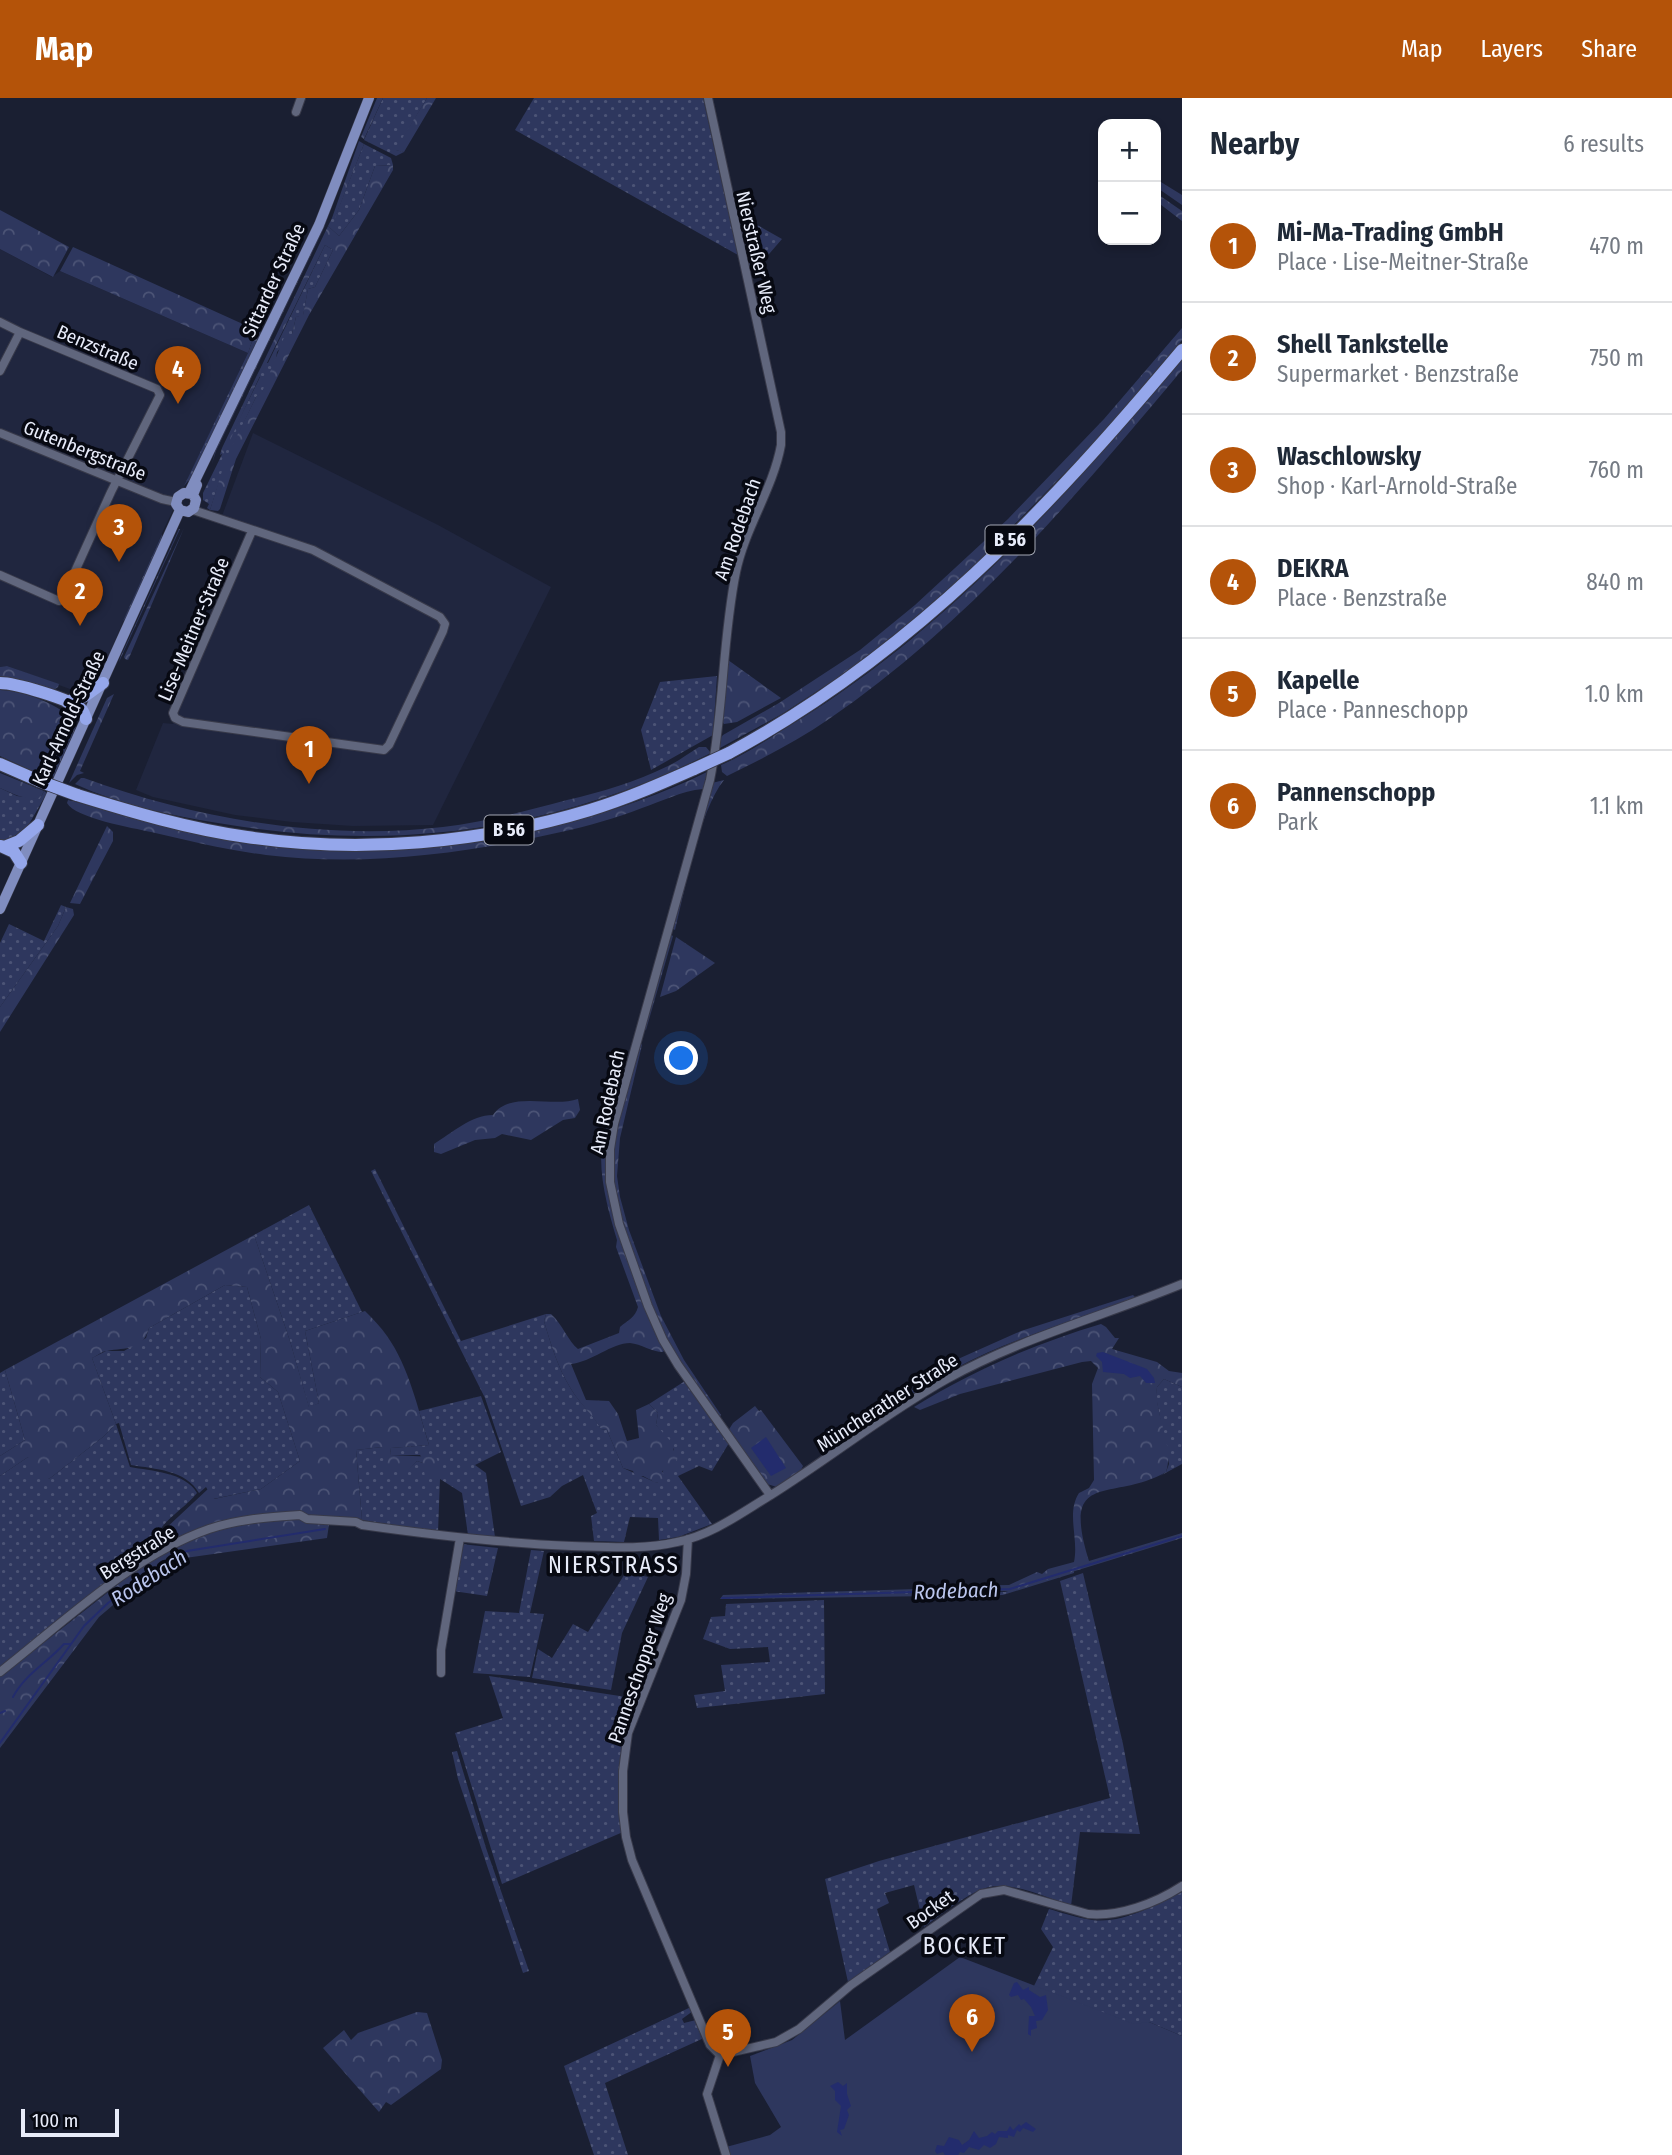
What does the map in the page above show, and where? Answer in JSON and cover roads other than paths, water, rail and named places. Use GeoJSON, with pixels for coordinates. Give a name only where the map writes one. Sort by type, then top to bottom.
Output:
{"type":"FeatureCollection","features":[{"type":"Feature","properties":{"kind":"highway","name":"B 56"},"geometry":{"type":"LineString","coordinates":[[0,764],[77,795],[142,815],[246,837],[315,844],[401,843],[461,838],[547,822],[633,796],[729,752],[814,703],[950,599],[1074,474],[1182,350]]}},
{"type":"Feature","properties":{"kind":"highway"},"geometry":{"type":"LineString","coordinates":[[0,683],[17,684],[67,702],[81,709],[86,719]]}},
{"type":"Feature","properties":{"kind":"highway"},"geometry":{"type":"LineString","coordinates":[[67,702],[85,696],[103,683]]}},
{"type":"Feature","properties":{"kind":"highway"},"geometry":{"type":"LineString","coordinates":[[43,694],[86,719]]}},
{"type":"Feature","properties":{"kind":"highway"},"geometry":{"type":"LineString","coordinates":[[1,848],[19,841],[38,825]]}},
{"type":"Feature","properties":{"kind":"highway"},"geometry":{"type":"LineString","coordinates":[[1,848],[20,863]]}},
{"type":"Feature","properties":{"kind":"main road","name":"Sittarder Straße"},"geometry":{"type":"LineString","coordinates":[[186,503],[319,225],[369,98]]}},
{"type":"Feature","properties":{"kind":"main road","name":"Karl-Arnold-Straße"},"geometry":{"type":"LineString","coordinates":[[0,909],[186,503]]}},
{"type":"Feature","properties":{"kind":"street"},"geometry":{"type":"LineString","coordinates":[[296,112],[301,98]]}},
{"type":"Feature","properties":{"kind":"street","name":"Nierstraßer Weg"},"geometry":{"type":"LineString","coordinates":[[708,98],[777,413]]}},
{"type":"Feature","properties":{"kind":"street"},"geometry":{"type":"LineString","coordinates":[[0,322],[20,332],[0,372]]}},
{"type":"Feature","properties":{"kind":"street","name":"Benzstraße"},"geometry":{"type":"LineString","coordinates":[[0,575],[62,600],[160,395],[159,390],[20,332]]}},
{"type":"Feature","properties":{"kind":"street","name":"Am Rodebach"},"geometry":{"type":"LineString","coordinates":[[770,1495],[663,1340],[643,1293],[620,1224],[609,1170],[614,1124],[710,780],[719,730],[735,578],[780,452],[781,432],[777,413]]}},
{"type":"Feature","properties":{"kind":"street","name":"Gutenbergstraße"},"geometry":{"type":"LineString","coordinates":[[0,433],[118,481],[186,503]]}},
{"type":"Feature","properties":{"kind":"street","name":"Lise-Meitner-Straße"},"geometry":{"type":"LineString","coordinates":[[186,503],[219,519],[313,551],[440,617],[445,624],[389,745],[384,750],[183,722],[175,718],[173,713],[252,531]]}},
{"type":"Feature","properties":{"kind":"street","name":"Müncherather Straße"},"geometry":{"type":"LineString","coordinates":[[770,1495],[928,1391],[985,1359],[1182,1284]]}},
{"type":"Feature","properties":{"kind":"street"},"geometry":{"type":"LineString","coordinates":[[441,1673],[441,1650],[460,1538],[530,1545],[633,1548],[688,1539],[726,1523],[770,1495]]}},
{"type":"Feature","properties":{"kind":"street","name":"Bergstraße"},"geometry":{"type":"LineString","coordinates":[[0,1672],[71,1615],[163,1549],[197,1534],[233,1523],[300,1515],[307,1519],[356,1522],[460,1538]]}},
{"type":"Feature","properties":{"kind":"street","name":"Panneschopper Weg"},"geometry":{"type":"LineString","coordinates":[[688,1539],[681,1600],[628,1733],[623,1771],[624,1826],[632,1860],[710,2045],[720,2055]]}},
{"type":"Feature","properties":{"kind":"street","name":"Bocket"},"geometry":{"type":"LineString","coordinates":[[720,2055],[775,2042],[799,2029],[861,1977],[981,1894],[1004,1890],[1100,1915],[1125,1910],[1182,1886]]}},
{"type":"Feature","properties":{"kind":"street"},"geometry":{"type":"LineString","coordinates":[[720,2055],[707,2094],[726,2155]]}},
{"type":"Feature","properties":{"kind":"waterway","name":"Rodebach"},"geometry":{"type":"LineString","coordinates":[[0,1743],[84,1626],[108,1603],[147,1574],[187,1551],[325,1529]]}},
{"type":"Feature","properties":{"kind":"waterway","name":"Rodebach"},"geometry":{"type":"LineString","coordinates":[[722,1598],[1010,1589],[1182,1536]]}},
{"type":"Feature","properties":{"kind":"waterway","name":"Rodebach"},"geometry":{"type":"LineString","coordinates":[[13,1697],[24,1682],[64,1644],[71,1644]]}},
{"type":"Feature","properties":{"kind":"waterway","name":"Rodebach"},"geometry":{"type":"LineString","coordinates":[[0,1713],[5,1711]]}},
{"type":"Feature","properties":{"kind":"place","name":"DEKRA"},"geometry":{"type":"Point","coordinates":[178,404]}},
{"type":"Feature","properties":{"kind":"place","name":"Waschlowsky"},"geometry":{"type":"Point","coordinates":[119,562]}},
{"type":"Feature","properties":{"kind":"place","name":"Shell Tankstelle"},"geometry":{"type":"Point","coordinates":[80,626]}},
{"type":"Feature","properties":{"kind":"place","name":"Mi-Ma-Trading GmbH"},"geometry":{"type":"Point","coordinates":[309,784]}},
{"type":"Feature","properties":{"kind":"place","name":"Pannenschopp"},"geometry":{"type":"Point","coordinates":[972,2052]}},
{"type":"Feature","properties":{"kind":"place","name":"Kapelle"},"geometry":{"type":"Point","coordinates":[728,2067]}},
{"type":"Feature","properties":{"kind":"district","name":"NIERSTRASS"},"geometry":{"type":"Point","coordinates":[614,1565]}},
{"type":"Feature","properties":{"kind":"district","name":"BOCKET"},"geometry":{"type":"Point","coordinates":[965,1946]}}]}
